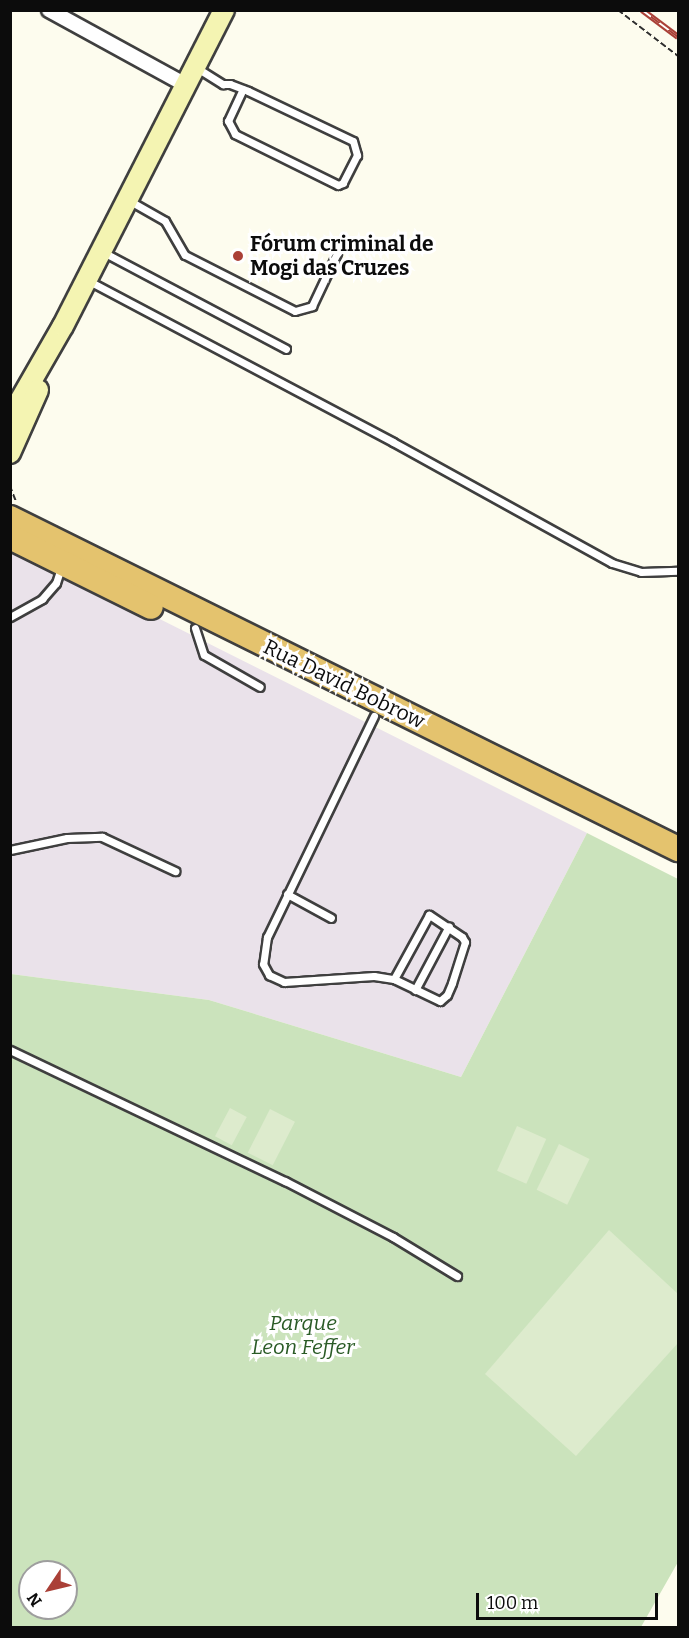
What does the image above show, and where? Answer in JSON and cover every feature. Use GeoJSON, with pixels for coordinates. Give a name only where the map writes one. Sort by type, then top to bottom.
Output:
{"type":"FeatureCollection","features":[{"type":"Feature","properties":{"kind":"highway","name":"Rua David Bobrow"},"geometry":{"type":"LineString","coordinates":[[10,518],[678,849]]}},
{"type":"Feature","properties":{"kind":"highway","name":"Rua David Bobrow"},"geometry":{"type":"LineString","coordinates":[[10,537],[678,865]]}},
{"type":"Feature","properties":{"kind":"main road"},"geometry":{"type":"LineString","coordinates":[[10,418],[44,361],[87,280],[224,10]]}},
{"type":"Feature","properties":{"kind":"main road"},"geometry":{"type":"LineString","coordinates":[[10,453],[40,384],[44,361]]}},
{"type":"Feature","properties":{"kind":"street"},"geometry":{"type":"LineString","coordinates":[[49,10],[72,16],[186,85]]}},
{"type":"Feature","properties":{"kind":"lane"},"geometry":{"type":"LineString","coordinates":[[195,67],[223,84],[243,89],[353,141],[357,155],[343,183],[338,185],[235,134],[228,121],[243,89]]}},
{"type":"Feature","properties":{"kind":"lane"},"geometry":{"type":"LineString","coordinates":[[128,200],[165,221],[185,255],[295,311],[312,306],[337,253]]}},
{"type":"Feature","properties":{"kind":"lane"},"geometry":{"type":"LineString","coordinates":[[101,251],[286,349]]}},
{"type":"Feature","properties":{"kind":"lane"},"geometry":{"type":"LineString","coordinates":[[87,280],[393,441],[612,563],[641,572],[678,571]]}},
{"type":"Feature","properties":{"kind":"lane"},"geometry":{"type":"LineString","coordinates":[[10,616],[42,599],[56,583],[63,563]]}},
{"type":"Feature","properties":{"kind":"lane"},"geometry":{"type":"LineString","coordinates":[[195,628],[200,649],[210,661],[260,687]]}},
{"type":"Feature","properties":{"kind":"lane"},"geometry":{"type":"LineString","coordinates":[[374,716],[287,894],[263,953],[263,964],[269,975],[284,982],[374,976],[394,979],[440,1001],[447,995],[465,942],[449,926],[433,915],[425,918],[394,979]]}},
{"type":"Feature","properties":{"kind":"lane"},"geometry":{"type":"LineString","coordinates":[[10,850],[67,838],[102,837],[175,871]]}},
{"type":"Feature","properties":{"kind":"lane"},"geometry":{"type":"LineString","coordinates":[[287,894],[331,918]]}},
{"type":"Feature","properties":{"kind":"lane"},"geometry":{"type":"LineString","coordinates":[[415,990],[449,926]]}},
{"type":"Feature","properties":{"kind":"lane"},"geometry":{"type":"LineString","coordinates":[[10,1050],[285,1181],[393,1237],[457,1276]]}},
{"type":"Feature","properties":{"kind":"path"},"geometry":{"type":"LineString","coordinates":[[618,10],[678,56]]}},
{"type":"Feature","properties":{"kind":"shaded area"},"geometry":{"type":"Polygon","coordinates":[[[10,544],[587,833],[461,1077],[209,1000],[11,974],[10,544]]]}},
{"type":"Feature","properties":{"kind":"green space","name":"Parque Leon Feffer"},"geometry":{"type":"Polygon","coordinates":[[[587,833],[678,879],[678,1562],[641,1627],[11,1628],[11,974],[209,1000],[461,1077],[587,833]]]}},
{"type":"Feature","properties":{"kind":"green space"},"geometry":{"type":"Polygon","coordinates":[[[230,1108],[247,1117],[232,1145],[215,1136],[230,1108]]]}},
{"type":"Feature","properties":{"kind":"green space"},"geometry":{"type":"Polygon","coordinates":[[[270,1109],[295,1122],[273,1165],[248,1153],[270,1109]]]}},
{"type":"Feature","properties":{"kind":"green space"},"geometry":{"type":"Polygon","coordinates":[[[517,1126],[546,1139],[526,1184],[497,1171],[517,1126]]]}},
{"type":"Feature","properties":{"kind":"green space"},"geometry":{"type":"Polygon","coordinates":[[[559,1144],[590,1159],[567,1205],[537,1190],[559,1144]]]}},
{"type":"Feature","properties":{"kind":"green space"},"geometry":{"type":"Polygon","coordinates":[[[609,1230],[678,1294],[678,1343],[576,1456],[485,1374],[609,1230]]]}},
{"type":"Feature","properties":{"kind":"railway"},"geometry":{"type":"LineString","coordinates":[[642,10],[678,37]]}},
{"type":"Feature","properties":{"kind":"place","name":"Fórum criminal de Mogi das Cruzes"},"geometry":{"type":"Point","coordinates":[238,256]}}]}
